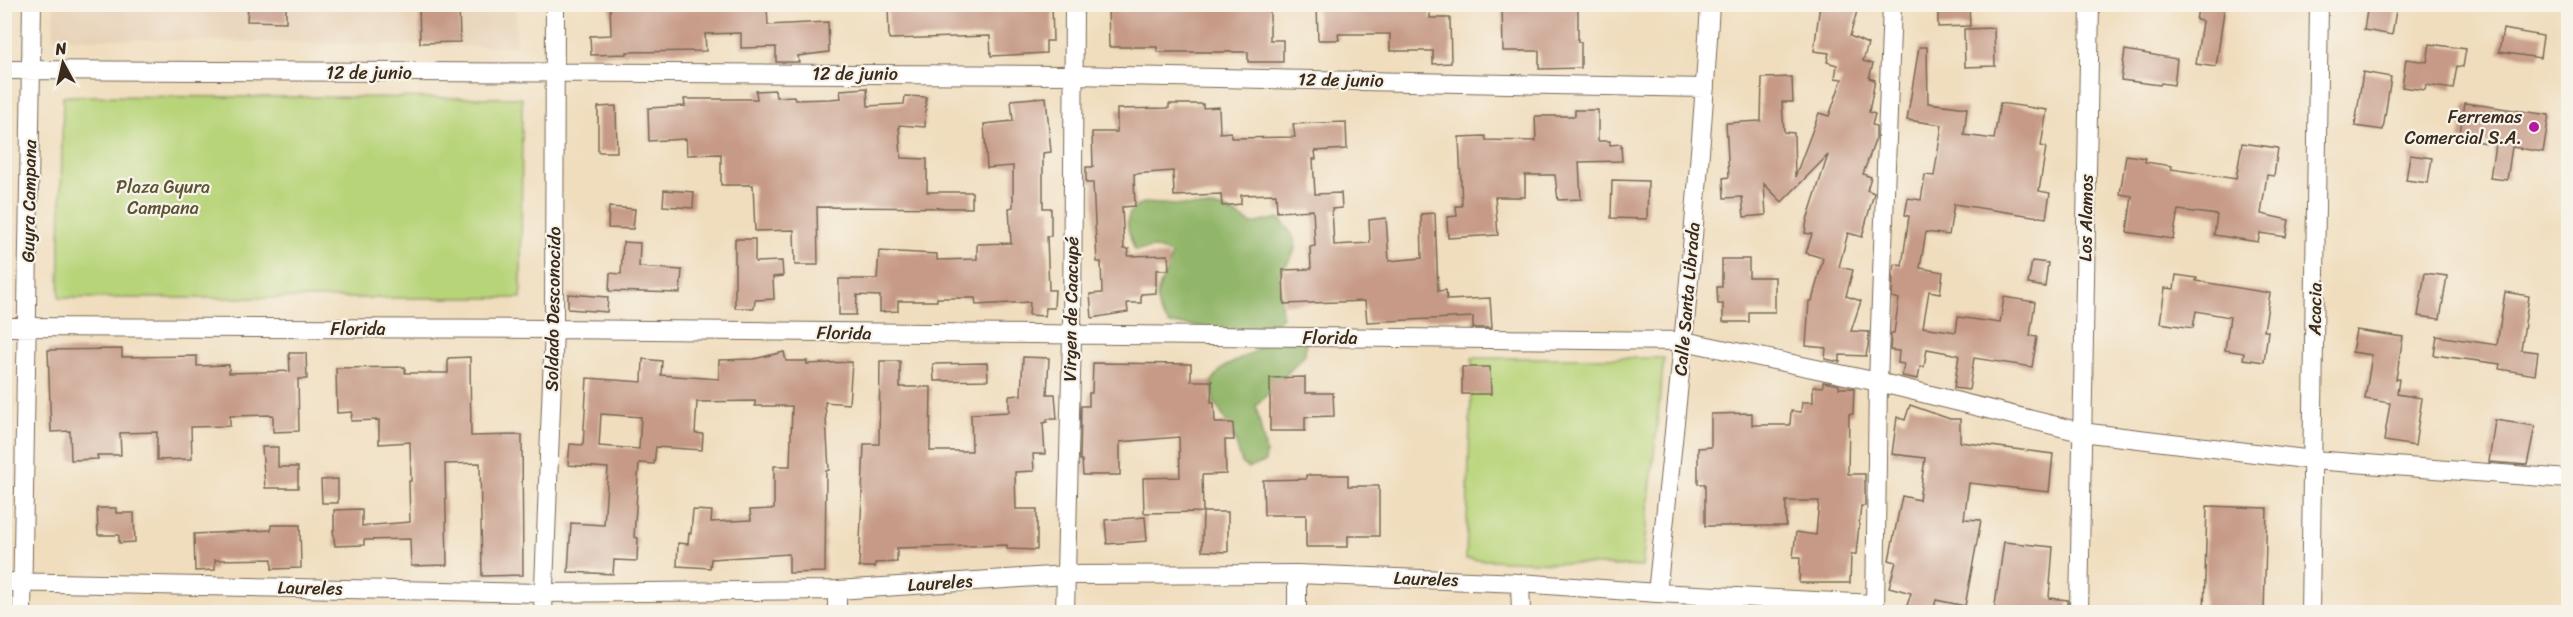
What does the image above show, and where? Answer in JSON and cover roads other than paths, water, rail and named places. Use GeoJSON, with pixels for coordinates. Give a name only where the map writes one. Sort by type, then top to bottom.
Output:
{"type":"FeatureCollection","features":[{"type":"Feature","properties":{"kind":"street","name":"Guyra Campana"},"geometry":{"type":"LineString","coordinates":[[22,612],[13,582],[27,327],[33,4]]}},
{"type":"Feature","properties":{"kind":"street","name":"Soldado Desconocido"},"geometry":{"type":"LineString","coordinates":[[543,612],[554,329],[555,4]]}},
{"type":"Feature","properties":{"kind":"street","name":"Virgen de Caacupé"},"geometry":{"type":"LineString","coordinates":[[1065,612],[1072,336],[1074,4]]}},
{"type":"Feature","properties":{"kind":"street","name":"Calle Santa Librada"},"geometry":{"type":"LineString","coordinates":[[1657,593],[1684,341],[1710,4]]}},
{"type":"Feature","properties":{"kind":"street"},"geometry":{"type":"LineString","coordinates":[[1875,608],[1878,382],[1892,4]]}},
{"type":"Feature","properties":{"kind":"street","name":"Los Alamos"},"geometry":{"type":"LineString","coordinates":[[2079,612],[2091,4]]}},
{"type":"Feature","properties":{"kind":"street","name":"Acacia"},"geometry":{"type":"LineString","coordinates":[[2310,612],[2319,4]]}},
{"type":"Feature","properties":{"kind":"street","name":"12 de junio"},"geometry":{"type":"LineString","coordinates":[[4,70],[1072,75],[1705,88]]}},
{"type":"Feature","properties":{"kind":"street","name":"Florida"},"geometry":{"type":"LineString","coordinates":[[4,327],[554,329],[1684,341],[1878,382],[2081,432],[2313,460],[2568,479]]}},
{"type":"Feature","properties":{"kind":"street"},"geometry":{"type":"LineString","coordinates":[[1297,574],[1297,612]]}},
{"type":"Feature","properties":{"kind":"street","name":"Laureles"},"geometry":{"type":"LineString","coordinates":[[13,582],[543,593],[837,590],[1066,575],[1297,574],[1520,583],[1875,608]]}},
{"type":"Feature","properties":{"kind":"street"},"geometry":{"type":"LineString","coordinates":[[1520,583],[1521,612]]}},
{"type":"Feature","properties":{"kind":"street"},"geometry":{"type":"LineString","coordinates":[[837,590],[837,612]]}},
{"type":"Feature","properties":{"kind":"place","name":"Ferremas Comercial S.A."},"geometry":{"type":"Point","coordinates":[2534,127]}},
{"type":"Feature","properties":{"kind":"park label","name":"Plaza Gyura Campana"},"geometry":{"type":"Point","coordinates":[163,198]}}]}
